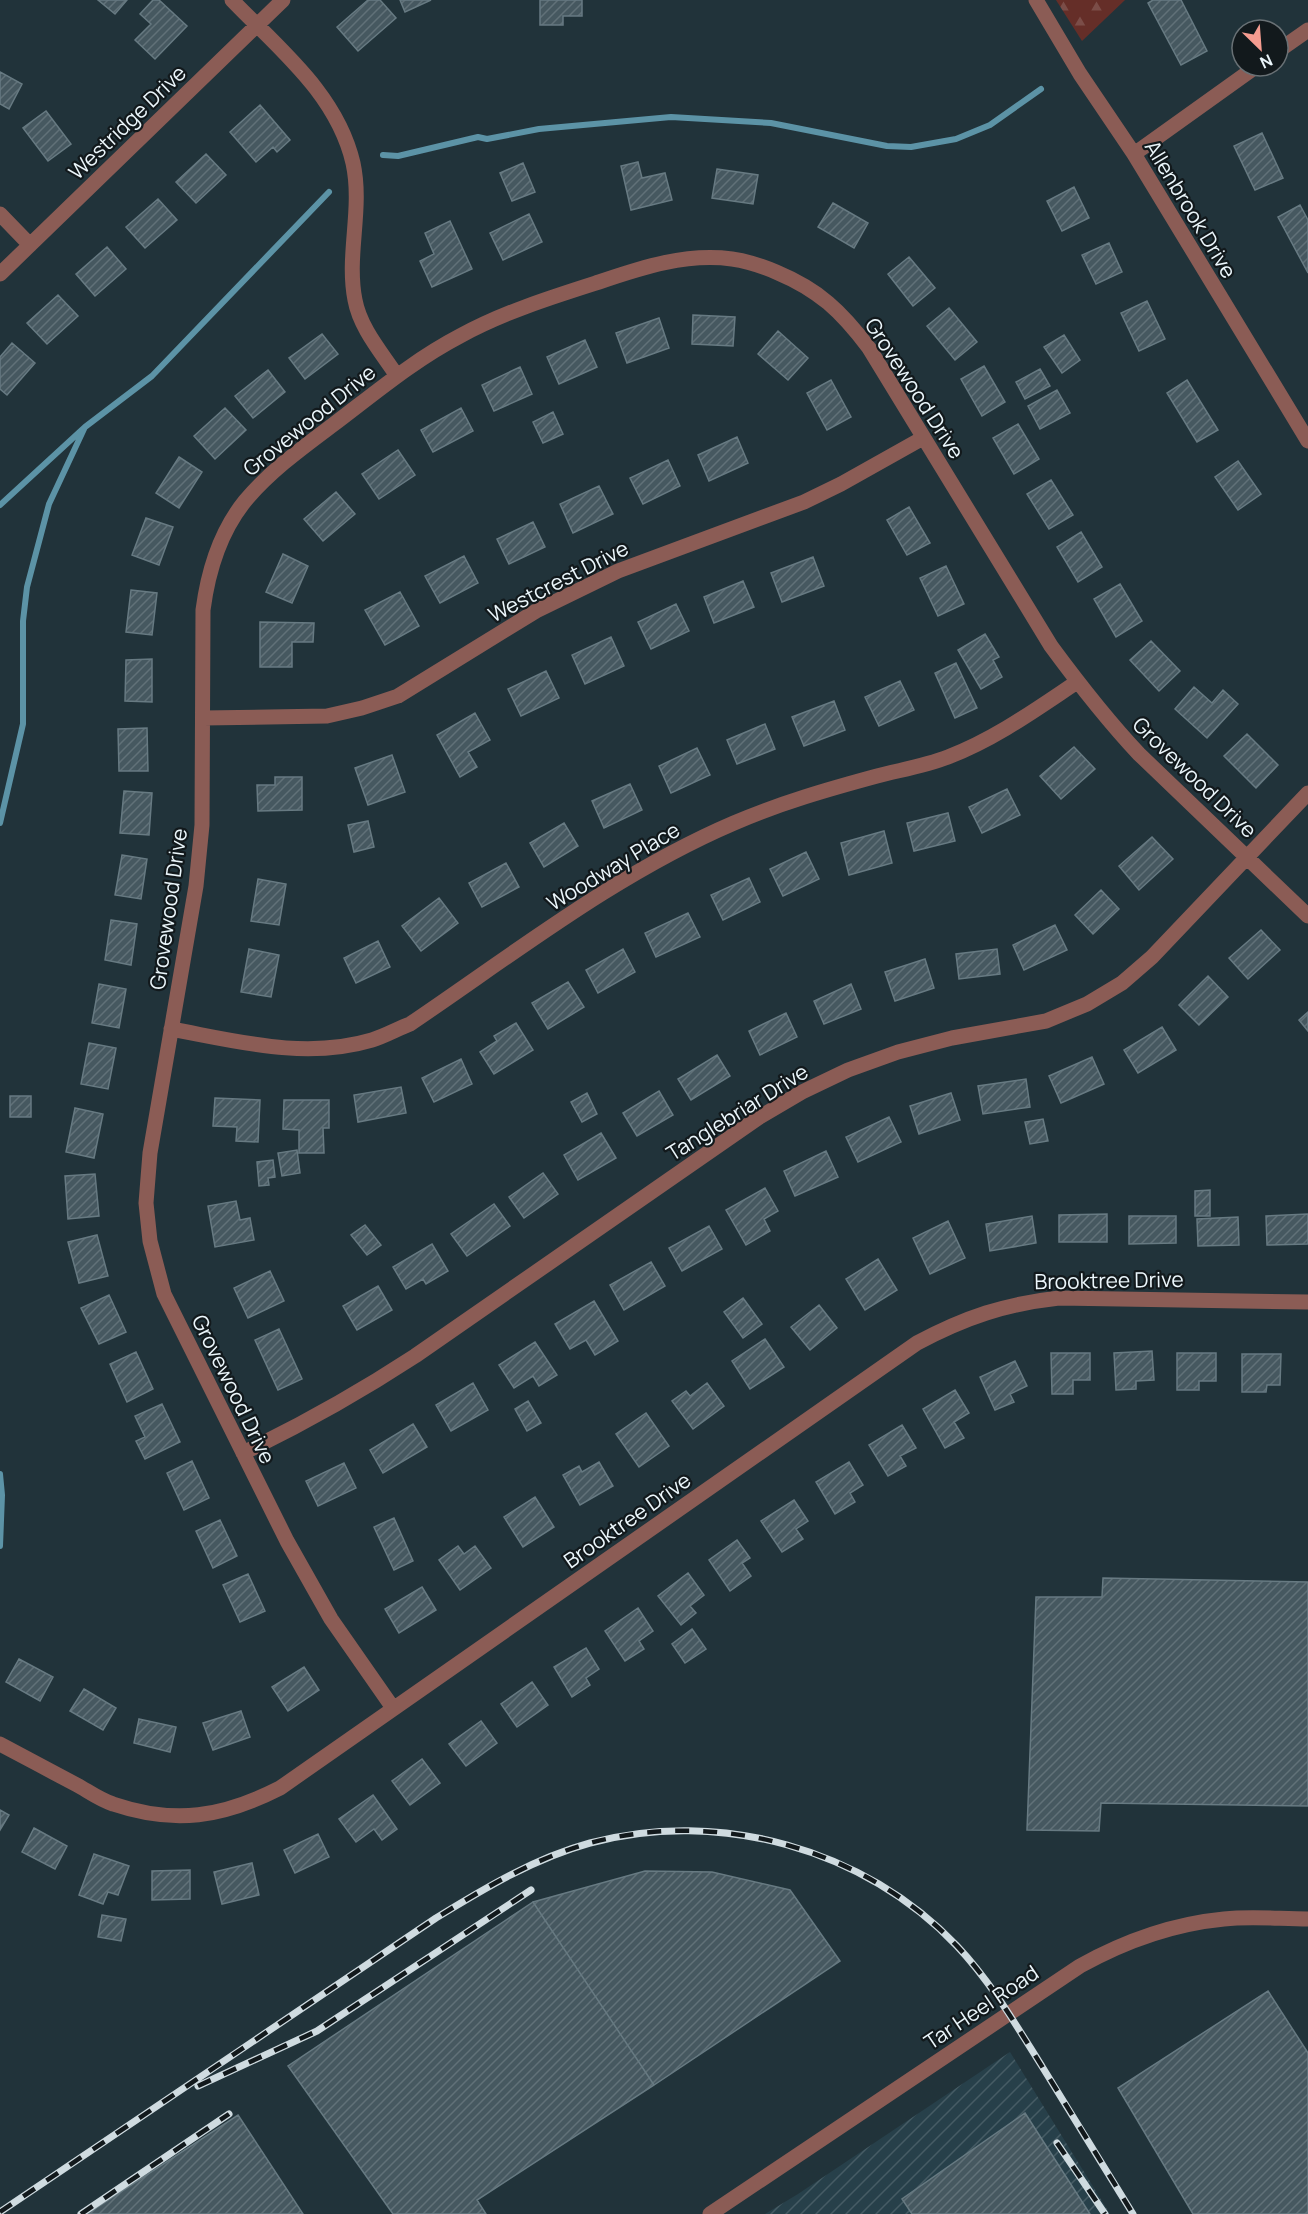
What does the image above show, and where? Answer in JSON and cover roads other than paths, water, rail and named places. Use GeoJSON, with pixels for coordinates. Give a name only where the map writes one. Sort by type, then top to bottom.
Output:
{"type":"FeatureCollection","features":[{"type":"Feature","properties":{"kind":"street"},"geometry":{"type":"LineString","coordinates":[[232,0],[321,93],[345,138],[353,164],[357,193],[353,272],[355,300],[362,320],[397,376]]}},
{"type":"Feature","properties":{"kind":"street","name":"Westridge Drive"},"geometry":{"type":"LineString","coordinates":[[0,274],[283,0]]}},
{"type":"Feature","properties":{"kind":"street","name":"Allenbrook Drive"},"geometry":{"type":"LineString","coordinates":[[1036,0],[1080,74],[1134,154],[1308,441]]}},
{"type":"Feature","properties":{"kind":"street"},"geometry":{"type":"LineString","coordinates":[[1290,43],[1308,30]]}},
{"type":"Feature","properties":{"kind":"street"},"geometry":{"type":"LineString","coordinates":[[1134,154],[1240,78]]}},
{"type":"Feature","properties":{"kind":"street"},"geometry":{"type":"LineString","coordinates":[[0,214],[30,245]]}},
{"type":"Feature","properties":{"kind":"street","name":"Grovewood Drive"},"geometry":{"type":"LineString","coordinates":[[393,1708],[331,1619],[287,1541],[164,1294],[150,1241],[147,1180],[197,876],[202,825],[205,594],[212,563],[229,525],[264,479],[416,362],[460,336],[530,304],[646,266],[673,260],[713,257],[758,265],[803,284],[834,307],[869,348],[1052,646],[1077,682],[1139,754],[1308,916]]}},
{"type":"Feature","properties":{"kind":"street","name":"Westcrest Drive"},"geometry":{"type":"LineString","coordinates":[[203,718],[327,716],[363,708],[398,696],[536,611],[618,571],[804,502],[923,438]]}},
{"type":"Feature","properties":{"kind":"street","name":"Woodway Place"},"geometry":{"type":"LineString","coordinates":[[171,1029],[304,1050],[332,1048],[372,1040],[410,1024],[619,882],[682,847],[735,822],[778,806],[848,784],[945,758],[975,746],[1000,733],[1077,682]]}},
{"type":"Feature","properties":{"kind":"street","name":"Tanglebriar Drive"},"geometry":{"type":"LineString","coordinates":[[243,1454],[298,1427],[376,1382],[758,1118],[802,1092],[848,1070],[898,1052],[952,1038],[1046,1021],[1086,1004],[1122,983],[1152,957],[1308,793]]}},
{"type":"Feature","properties":{"kind":"street","name":"Brooktree Drive"},"geometry":{"type":"LineString","coordinates":[[0,1744],[111,1804],[152,1814],[195,1815],[225,1811],[252,1802],[280,1788],[917,1343],[951,1325],[986,1311],[1030,1301],[1059,1298],[1308,1302]]}},
{"type":"Feature","properties":{"kind":"street","name":"Tar Heel Road"},"geometry":{"type":"LineString","coordinates":[[710,2214],[1102,1953],[1183,1924],[1226,1919],[1308,1919]]}},
{"type":"Feature","properties":{"kind":"waterway"},"geometry":{"type":"LineString","coordinates":[[383,155],[398,156],[478,137],[487,139],[539,129],[671,117],[771,123],[887,146],[911,147],[956,139],[990,125],[1041,89]]}},
{"type":"Feature","properties":{"kind":"waterway"},"geometry":{"type":"LineString","coordinates":[[0,505],[85,427],[152,376],[329,192]]}},
{"type":"Feature","properties":{"kind":"waterway"},"geometry":{"type":"LineString","coordinates":[[0,823],[23,724],[23,621],[27,587],[49,504],[84,429]]}},
{"type":"Feature","properties":{"kind":"waterway"},"geometry":{"type":"LineString","coordinates":[[0,1474],[2,1495],[0,1546]]}},
{"type":"Feature","properties":{"kind":"railway"},"geometry":{"type":"LineString","coordinates":[[0,2212],[436,1918],[492,1885],[530,1865],[590,1843],[639,1833],[689,1831],[739,1835],[787,1845],[834,1862],[879,1884],[920,1912],[957,1946],[992,1989],[1133,2214]]}},
{"type":"Feature","properties":{"kind":"railway"},"geometry":{"type":"LineString","coordinates":[[198,2086],[317,2031],[531,1890]]}},
{"type":"Feature","properties":{"kind":"railway"},"geometry":{"type":"LineString","coordinates":[[81,2214],[229,2114]]}},
{"type":"Feature","properties":{"kind":"railway"},"geometry":{"type":"LineString","coordinates":[[1057,2143],[1105,2214]]}}]}
